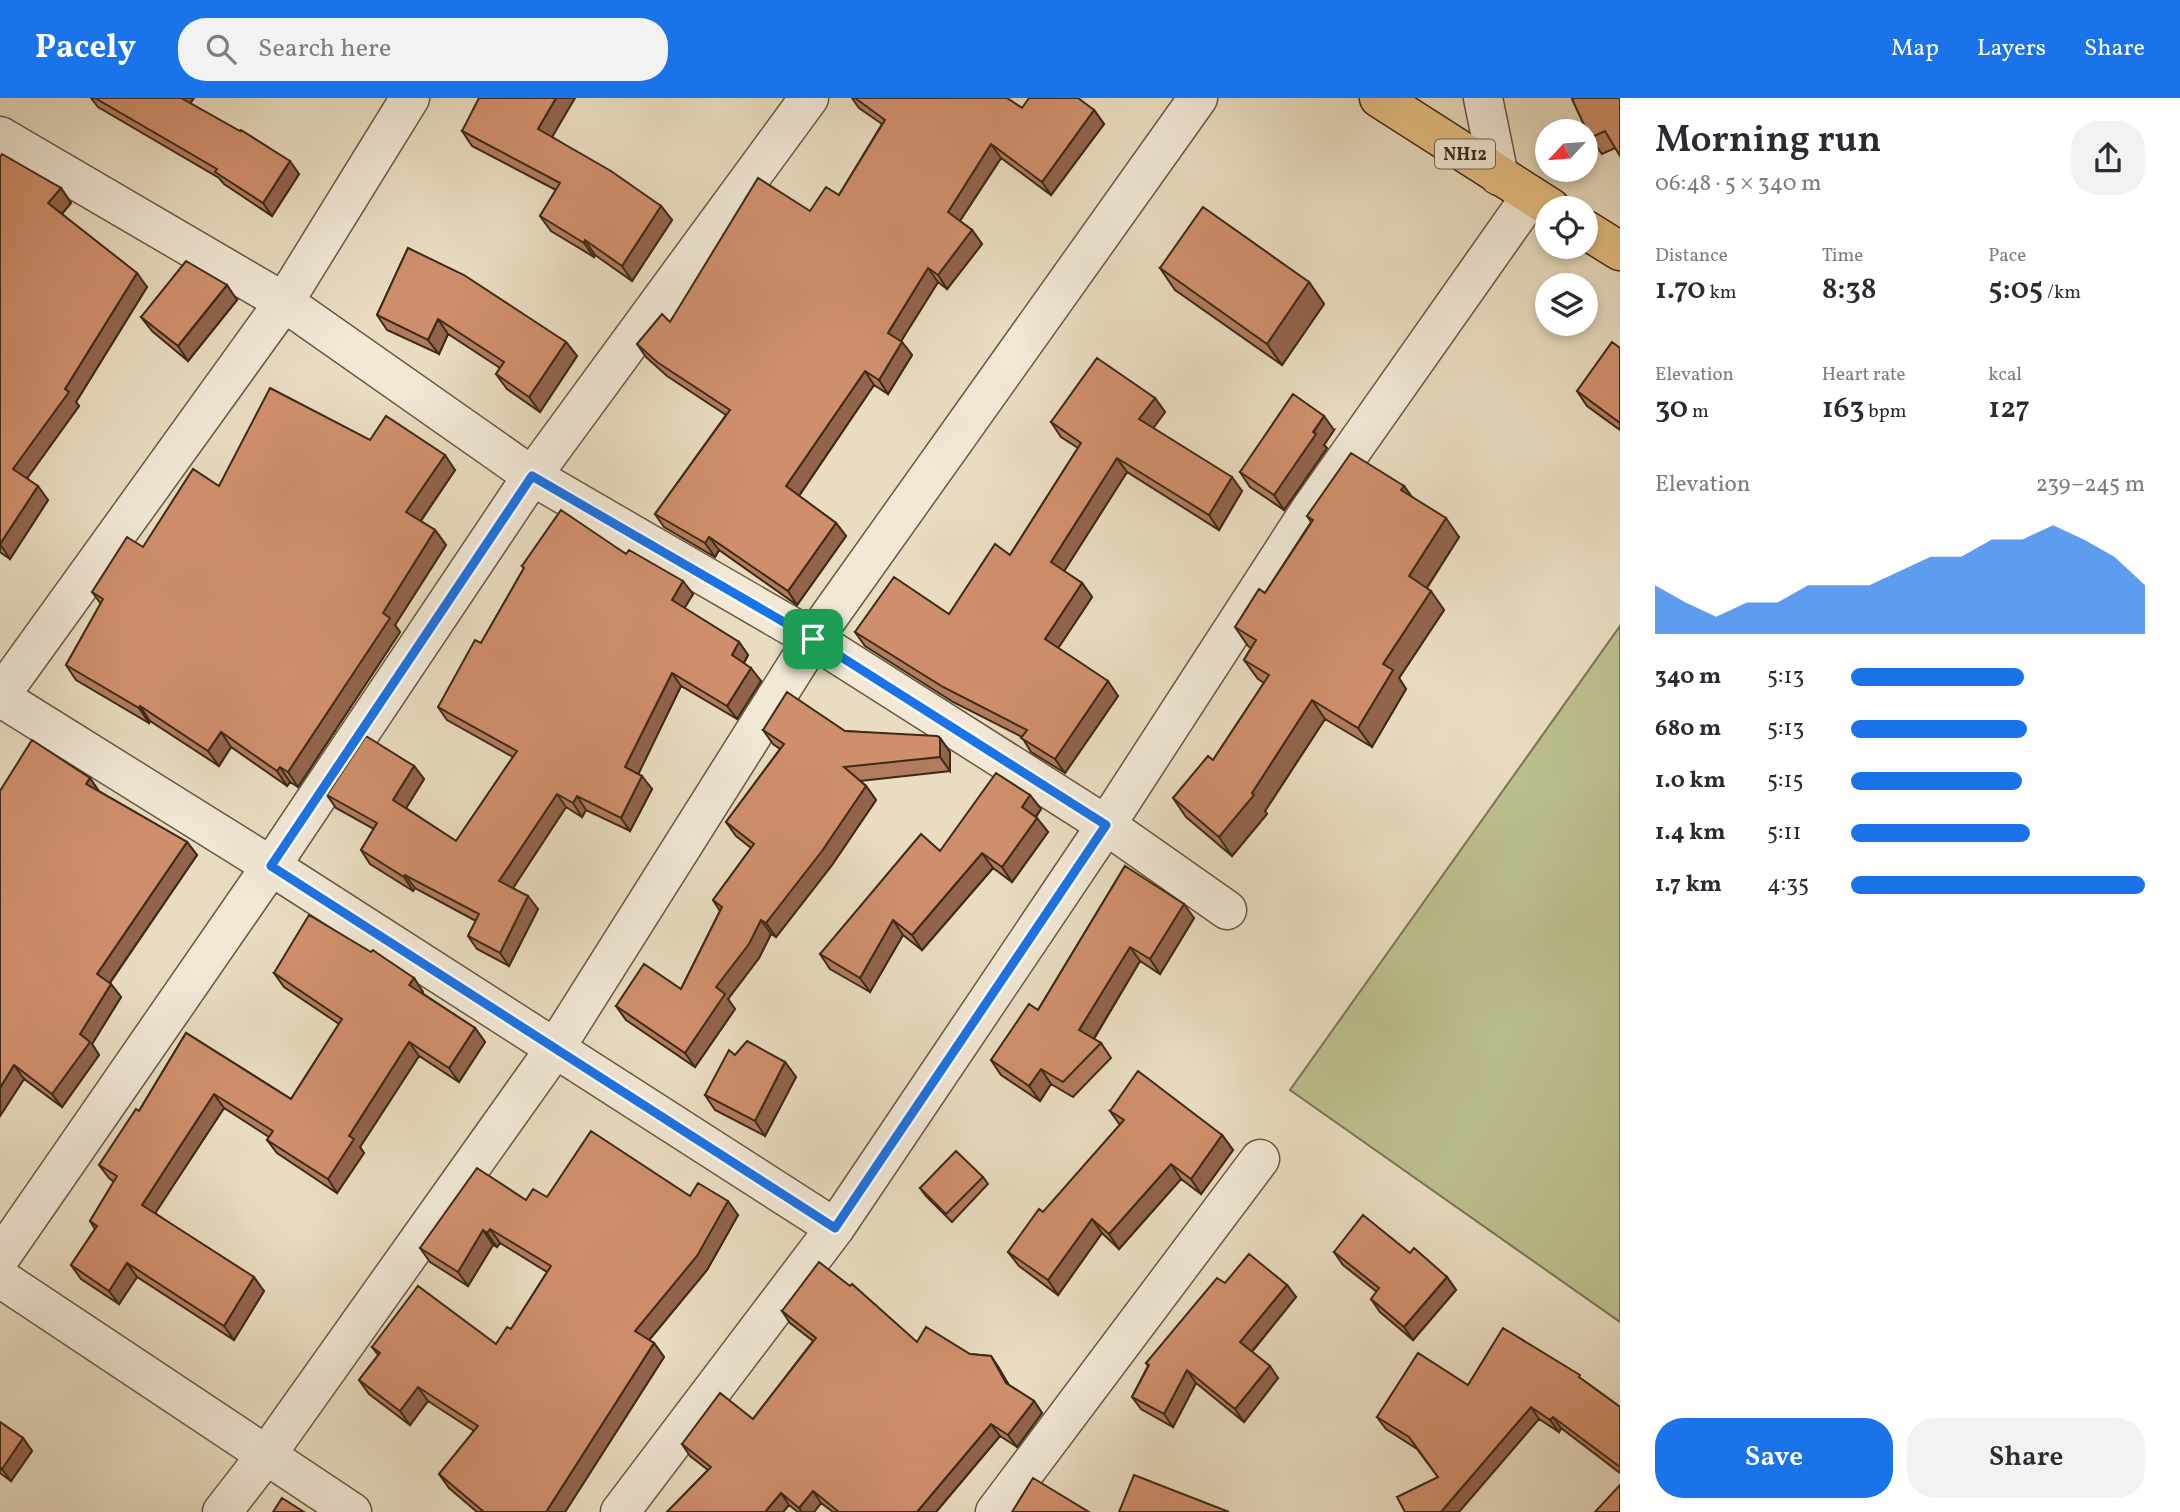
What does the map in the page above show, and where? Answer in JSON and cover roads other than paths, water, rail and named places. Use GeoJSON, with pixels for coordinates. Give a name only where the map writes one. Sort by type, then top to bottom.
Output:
{"type":"FeatureCollection","features":[{"type":"Feature","properties":{"kind":"highway","name":"NH12"},"geometry":{"type":"LineString","coordinates":[[1379,98],[1535,198]]}},
{"type":"Feature","properties":{"kind":"highway"},"geometry":{"type":"LineString","coordinates":[[1598,237],[1620,251]]}},
{"type":"Feature","properties":{"kind":"street"},"geometry":{"type":"LineString","coordinates":[[410,98],[284,302],[0,697],[271,866],[835,1228]]}},
{"type":"Feature","properties":{"kind":"street"},"geometry":{"type":"LineString","coordinates":[[0,1258],[271,866],[532,476],[809,98]]}},
{"type":"Feature","properties":{"kind":"street"},"geometry":{"type":"LineString","coordinates":[[222,1512],[267,1454],[554,1050],[813,639],[1198,98]]}},
{"type":"Feature","properties":{"kind":"street"},"geometry":{"type":"LineString","coordinates":[[1483,98],[1499,176]]}},
{"type":"Feature","properties":{"kind":"street"},"geometry":{"type":"LineString","coordinates":[[0,136],[284,302],[532,476],[813,639],[1106,825],[1227,910]]}},
{"type":"Feature","properties":{"kind":"street"},"geometry":{"type":"LineString","coordinates":[[620,1512],[835,1228],[1106,825],[1310,510],[1535,210]]}},
{"type":"Feature","properties":{"kind":"street"},"geometry":{"type":"LineString","coordinates":[[996,1512],[1260,1159]]}},
{"type":"Feature","properties":{"kind":"street"},"geometry":{"type":"LineString","coordinates":[[0,1278],[352,1512]]}}]}
